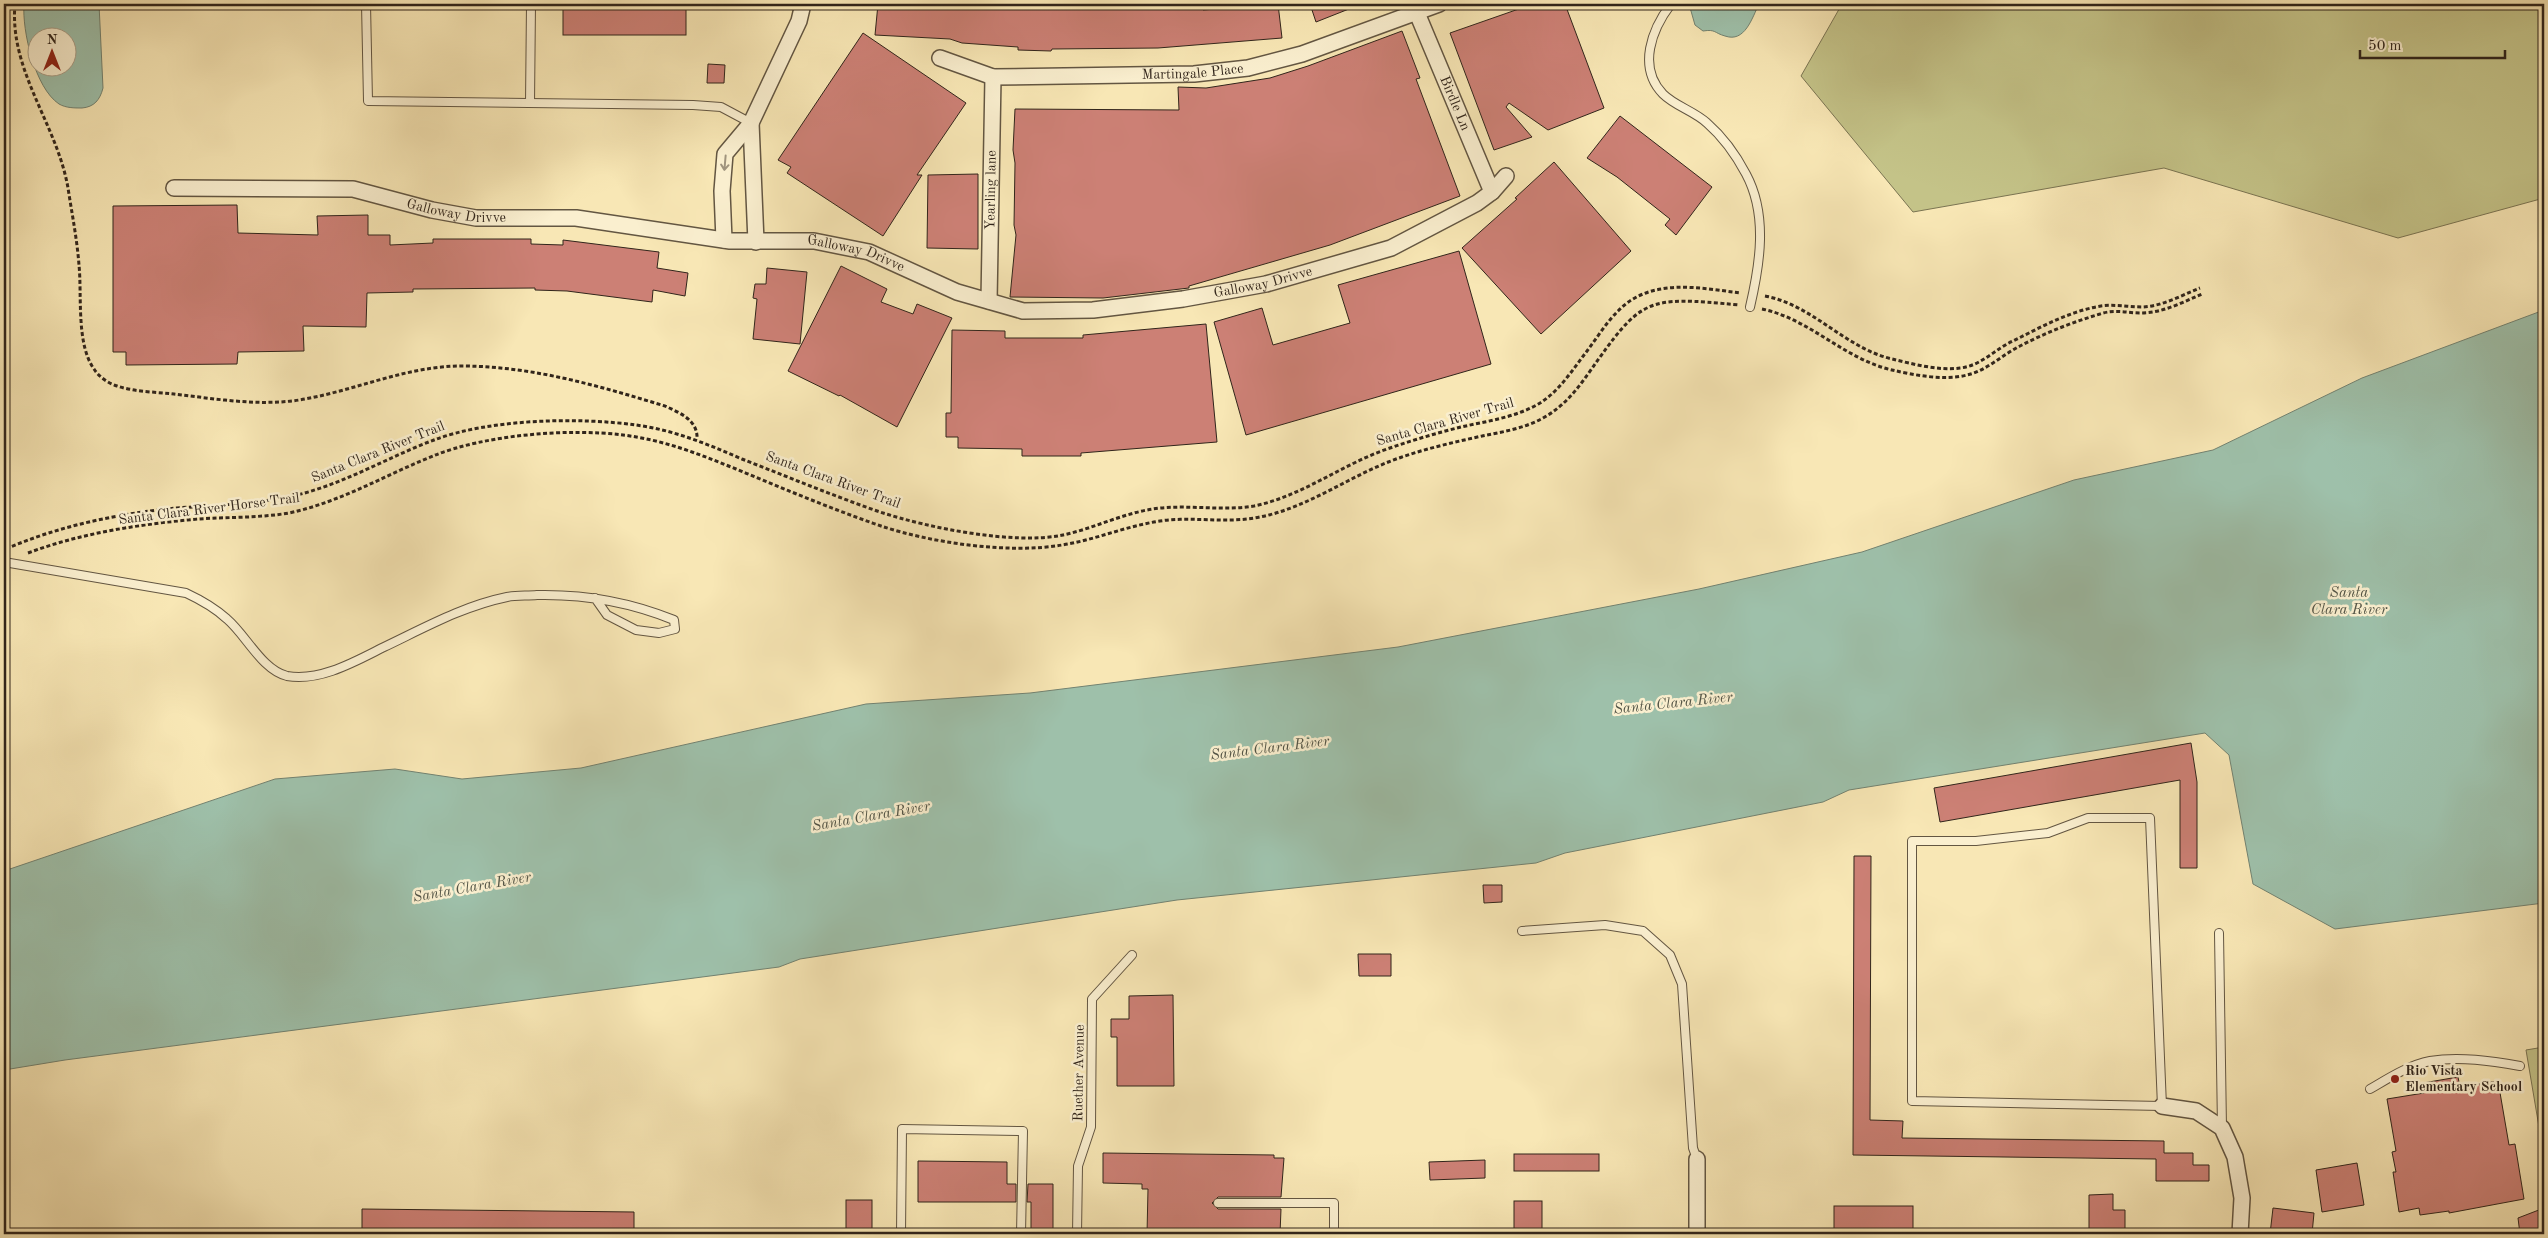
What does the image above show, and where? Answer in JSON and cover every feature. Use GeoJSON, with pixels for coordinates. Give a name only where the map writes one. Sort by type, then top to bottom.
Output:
{"type":"FeatureCollection","features":[{"type":"Feature","properties":{"kind":"street"},"geometry":{"type":"LineString","coordinates":[[724,240],[722,191],[725,154],[751,123],[799,21],[803,4]]}},
{"type":"Feature","properties":{"kind":"street","name":"Martingale Place"},"geometry":{"type":"LineString","coordinates":[[940,58],[992,77],[1194,74],[1248,68],[1302,54],[1439,4]]}},
{"type":"Feature","properties":{"kind":"street","name":"Birdle Ln"},"geometry":{"type":"LineString","coordinates":[[1417,13],[1492,192]]}},
{"type":"Feature","properties":{"kind":"street","name":"Yearling lane"},"geometry":{"type":"LineString","coordinates":[[989,302],[992,77]]}},
{"type":"Feature","properties":{"kind":"street"},"geometry":{"type":"LineString","coordinates":[[751,123],[756,242]]}},
{"type":"Feature","properties":{"kind":"street","name":"Galloway Drivve"},"geometry":{"type":"LineString","coordinates":[[174,188],[353,189],[432,210],[476,218],[576,218],[724,240],[756,242],[814,240],[869,252],[957,292],[1023,311],[1093,310],[1183,299],[1266,284],[1391,248],[1477,203],[1492,192],[1506,176]]}},
{"type":"Feature","properties":{"kind":"street"},"geometry":{"type":"LineString","coordinates":[[2162,1106],[2196,1110],[2222,1128],[2236,1157],[2242,1198],[2240,1234]]}},
{"type":"Feature","properties":{"kind":"street"},"geometry":{"type":"LineString","coordinates":[[1697,1234],[1698,1159]]}},
{"type":"Feature","properties":{"kind":"lane"},"geometry":{"type":"LineString","coordinates":[[366,4],[368,101],[721,106],[751,123]]}},
{"type":"Feature","properties":{"kind":"lane"},"geometry":{"type":"LineString","coordinates":[[530,103],[531,4]]}},
{"type":"Feature","properties":{"kind":"lane"},"geometry":{"type":"LineString","coordinates":[[1671,4],[1656,28],[1650,44],[1648,58],[1651,73],[1663,94],[1706,122],[1730,148],[1747,175],[1756,203],[1761,234],[1760,265],[1750,307]]}},
{"type":"Feature","properties":{"kind":"lane"},"geometry":{"type":"LineString","coordinates":[[4,562],[186,593],[205,603],[228,620],[269,665],[285,675],[294,677],[314,675],[350,664],[457,612],[508,596],[571,594],[595,598],[641,606],[674,620],[675,628],[659,633],[636,630],[607,615],[595,598]]}},
{"type":"Feature","properties":{"kind":"lane"},"geometry":{"type":"LineString","coordinates":[[2088,818],[2150,818],[2162,1106],[1912,1100],[1912,842],[1976,840],[2048,833],[2088,818]]}},
{"type":"Feature","properties":{"kind":"lane"},"geometry":{"type":"LineString","coordinates":[[1522,931],[1605,924],[1643,931],[1670,955],[1682,984],[1693,1148],[1698,1159]]}},
{"type":"Feature","properties":{"kind":"lane"},"geometry":{"type":"LineString","coordinates":[[2219,932],[2222,1128]]}},
{"type":"Feature","properties":{"kind":"lane","name":"Ruether Avenue"},"geometry":{"type":"LineString","coordinates":[[1077,1234],[1078,1166],[1091,1127],[1092,999],[1132,955]]}},
{"type":"Feature","properties":{"kind":"lane"},"geometry":{"type":"LineString","coordinates":[[2370,1089],[2399,1072],[2430,1062],[2466,1060],[2520,1066]]}},
{"type":"Feature","properties":{"kind":"lane"},"geometry":{"type":"LineString","coordinates":[[902,1234],[902,1129],[1023,1131],[1021,1234]]}},
{"type":"Feature","properties":{"kind":"lane"},"geometry":{"type":"LineString","coordinates":[[1218,1204],[1334,1204],[1334,1234]]}},
{"type":"Feature","properties":{"kind":"path"},"geometry":{"type":"LineString","coordinates":[[15,4],[14,17],[19,55],[25,76],[57,146],[67,181],[76,234],[85,351],[94,370],[104,379],[129,390],[260,402],[304,399],[380,378],[432,368],[495,367],[562,376],[665,406],[681,413],[694,424],[697,430],[696,439]]}},
{"type":"Feature","properties":{"kind":"path","name":"Santa Clara River Trail"},"geometry":{"type":"LineString","coordinates":[[4,550],[38,535],[142,513],[246,503],[301,494],[370,469],[437,438],[489,427],[556,422],[615,423],[666,430],[696,439],[887,514],[940,526],[1000,536],[1046,538],[1159,508],[1228,509],[1247,507],[1284,498],[1348,465],[1388,448],[1448,430],[1507,417],[1537,405],[1550,396],[1566,380],[1615,314],[1638,296],[1658,289],[1680,287],[1753,294],[1794,305],[1876,354],[1937,367],[1959,368],[1975,364],[2010,342],[2062,318],[2100,306],[2143,307],[2162,303],[2200,288]]}},
{"type":"Feature","properties":{"kind":"path","name":"Santa Clara River Horse Trail"},"geometry":{"type":"LineString","coordinates":[[21,555],[54,543],[160,524],[287,513],[340,498],[369,487],[430,457],[469,444],[494,440],[575,434],[616,434],[673,444],[884,527],[1004,548],[1024,549],[1064,545],[1130,527],[1166,520],[1246,519],[1295,508],[1351,478],[1401,457],[1508,431],[1540,420],[1563,404],[1576,390],[1629,318],[1650,305],[1662,302],[1697,301],[1750,307],[1792,319],[1858,358],[1877,366],[1908,372],[1952,376],[1976,373],[2019,347],[2093,316],[2114,311],[2141,313],[2158,311],[2202,294]]}},
{"type":"Feature","properties":{"kind":"shaded area"},"geometry":{"type":"Polygon","coordinates":[[[1842,4],[2544,4],[2544,198],[2398,238],[2164,168],[1913,212],[1801,76],[1842,4]]]}},
{"type":"Feature","properties":{"kind":"shaded area"},"geometry":{"type":"Polygon","coordinates":[[[2544,1047],[2544,1126],[2539,1127],[2526,1050],[2544,1047]]]}},
{"type":"Feature","properties":{"kind":"water"},"geometry":{"type":"Polygon","coordinates":[[[24,4],[99,4],[103,88],[100,96],[93,104],[82,108],[73,108],[59,104],[51,96],[40,78],[78,78],[78,28],[28,28],[28,43],[25,29],[24,4]]]}},
{"type":"Feature","properties":{"kind":"water"},"geometry":{"type":"Polygon","coordinates":[[[1689,4],[1759,4],[1743,33],[1732,37],[1713,31],[1703,31],[1695,25],[1689,4]]]}},
{"type":"Feature","properties":{"kind":"water","name":"Santa Clara River"},"geometry":{"type":"Polygon","coordinates":[[[2544,310],[2544,903],[2335,929],[2253,884],[2229,755],[2205,733],[1849,790],[1823,802],[1565,853],[1536,863],[1177,900],[800,959],[779,967],[65,1060],[4,1070],[4,871],[275,779],[395,769],[462,779],[581,768],[866,704],[1030,693],[1398,647],[1699,589],[1862,552],[2074,480],[2213,450],[2362,378],[2544,310]]]}},
{"type":"Feature","properties":{"kind":"building"},"geometry":{"type":"Polygon","coordinates":[[[563,4],[686,4],[686,35],[563,35],[563,4]]]}},
{"type":"Feature","properties":{"kind":"building"},"geometry":{"type":"Polygon","coordinates":[[[878,4],[1202,4],[1203,10],[1278,4],[1282,38],[1158,48],[1018,50],[1018,47],[962,43],[950,39],[875,35],[878,4]]]}},
{"type":"Feature","properties":{"kind":"building"},"geometry":{"type":"Polygon","coordinates":[[[1310,4],[1359,4],[1359,5],[1316,22],[1310,4]]]}},
{"type":"Feature","properties":{"kind":"building"},"geometry":{"type":"Polygon","coordinates":[[[1533,4],[1565,4],[1604,108],[1548,130],[1509,103],[1506,107],[1532,137],[1494,150],[1450,33],[1533,4]]]}},
{"type":"Feature","properties":{"kind":"building"},"geometry":{"type":"Polygon","coordinates":[[[1402,31],[1420,78],[1416,79],[1460,196],[1330,245],[1189,286],[1189,288],[1103,298],[1010,297],[1016,235],[1014,225],[1015,163],[1013,150],[1015,109],[1179,110],[1178,87],[1206,88],[1270,78],[1402,31]]]}},
{"type":"Feature","properties":{"kind":"building"},"geometry":{"type":"Polygon","coordinates":[[[863,33],[966,103],[917,175],[922,175],[883,236],[787,173],[791,167],[778,160],[863,33]]]}},
{"type":"Feature","properties":{"kind":"building"},"geometry":{"type":"Polygon","coordinates":[[[708,64],[725,65],[724,83],[707,83],[708,64]]]}},
{"type":"Feature","properties":{"kind":"building"},"geometry":{"type":"Polygon","coordinates":[[[1620,116],[1712,187],[1676,235],[1665,225],[1670,219],[1617,177],[1587,158],[1620,116]]]}},
{"type":"Feature","properties":{"kind":"building"},"geometry":{"type":"Polygon","coordinates":[[[1554,162],[1631,251],[1541,334],[1462,248],[1517,199],[1515,198],[1554,162]]]}},
{"type":"Feature","properties":{"kind":"building"},"geometry":{"type":"Polygon","coordinates":[[[978,174],[978,249],[927,248],[928,175],[978,174]]]}},
{"type":"Feature","properties":{"kind":"building"},"geometry":{"type":"Polygon","coordinates":[[[237,205],[238,233],[318,235],[317,216],[368,215],[368,235],[390,235],[390,245],[433,243],[433,239],[531,239],[531,244],[563,245],[563,240],[659,252],[657,268],[688,273],[685,296],[653,290],[652,302],[567,291],[535,290],[535,288],[413,289],[413,292],[367,293],[366,327],[303,326],[304,351],[238,352],[237,364],[126,365],[126,352],[113,352],[113,206],[237,205]]]}},
{"type":"Feature","properties":{"kind":"building"},"geometry":{"type":"Polygon","coordinates":[[[1459,251],[1491,364],[1246,435],[1214,322],[1262,308],[1273,345],[1350,323],[1338,285],[1459,251]]]}},
{"type":"Feature","properties":{"kind":"building"},"geometry":{"type":"Polygon","coordinates":[[[841,266],[887,289],[881,302],[913,314],[917,304],[952,318],[897,427],[840,395],[788,371],[841,266]]]}},
{"type":"Feature","properties":{"kind":"building"},"geometry":{"type":"Polygon","coordinates":[[[767,268],[807,272],[800,344],[753,339],[757,299],[753,298],[755,284],[766,284],[767,268]]]}},
{"type":"Feature","properties":{"kind":"building"},"geometry":{"type":"Polygon","coordinates":[[[1206,324],[1217,442],[1081,453],[1081,456],[1022,456],[1022,449],[958,448],[958,437],[946,437],[946,413],[951,413],[952,330],[1005,331],[1005,338],[1083,338],[1083,335],[1206,324]]]}},
{"type":"Feature","properties":{"kind":"building"},"geometry":{"type":"Polygon","coordinates":[[[2191,743],[2197,782],[2197,868],[2180,868],[2180,780],[1940,822],[1934,788],[2191,743]]]}},
{"type":"Feature","properties":{"kind":"building"},"geometry":{"type":"Polygon","coordinates":[[[1854,856],[1871,856],[1870,1120],[1903,1121],[1902,1138],[2164,1141],[2164,1153],[2193,1153],[2193,1165],[2209,1165],[2209,1181],[2156,1181],[2156,1159],[1853,1155],[1854,856]]]}},
{"type":"Feature","properties":{"kind":"building"},"geometry":{"type":"Polygon","coordinates":[[[1483,885],[1502,885],[1502,902],[1484,903],[1483,885]]]}},
{"type":"Feature","properties":{"kind":"building"},"geometry":{"type":"Polygon","coordinates":[[[1358,954],[1391,954],[1391,976],[1359,976],[1358,954]]]}},
{"type":"Feature","properties":{"kind":"building"},"geometry":{"type":"Polygon","coordinates":[[[1173,995],[1174,1086],[1117,1086],[1117,1037],[1111,1037],[1111,1019],[1129,1019],[1129,996],[1173,995]]]}},
{"type":"Feature","properties":{"kind":"building"},"geometry":{"type":"Polygon","coordinates":[[[2458,1077],[2460,1087],[2498,1081],[2509,1145],[2515,1144],[2524,1199],[2449,1213],[2449,1211],[2420,1215],[2419,1208],[2399,1212],[2393,1172],[2396,1172],[2392,1152],[2396,1151],[2387,1099],[2424,1093],[2423,1083],[2458,1077]]]}},
{"type":"Feature","properties":{"kind":"building"},"geometry":{"type":"Polygon","coordinates":[[[1103,1153],[1274,1155],[1274,1158],[1284,1158],[1281,1197],[1218,1197],[1212,1203],[1218,1209],[1281,1209],[1280,1234],[1147,1234],[1148,1189],[1142,1189],[1142,1184],[1103,1183],[1103,1153]]]}},
{"type":"Feature","properties":{"kind":"building"},"geometry":{"type":"Polygon","coordinates":[[[1514,1154],[1599,1154],[1599,1171],[1514,1171],[1514,1154]]]}},
{"type":"Feature","properties":{"kind":"building"},"geometry":{"type":"Polygon","coordinates":[[[1485,1160],[1485,1178],[1430,1180],[1429,1162],[1485,1160]]]}},
{"type":"Feature","properties":{"kind":"building"},"geometry":{"type":"Polygon","coordinates":[[[918,1161],[1007,1162],[1007,1184],[1016,1184],[1016,1202],[918,1202],[918,1161]]]}},
{"type":"Feature","properties":{"kind":"building"},"geometry":{"type":"Polygon","coordinates":[[[2357,1163],[2364,1205],[2322,1212],[2316,1170],[2357,1163]]]}},
{"type":"Feature","properties":{"kind":"building"},"geometry":{"type":"Polygon","coordinates":[[[1028,1184],[1053,1184],[1053,1234],[1031,1234],[1031,1202],[1027,1202],[1028,1184]]]}},
{"type":"Feature","properties":{"kind":"building"},"geometry":{"type":"Polygon","coordinates":[[[2113,1194],[2113,1210],[2125,1210],[2125,1234],[2089,1234],[2089,1195],[2113,1194]]]}},
{"type":"Feature","properties":{"kind":"building"},"geometry":{"type":"Polygon","coordinates":[[[846,1200],[872,1200],[872,1234],[846,1234],[846,1200]]]}},
{"type":"Feature","properties":{"kind":"building"},"geometry":{"type":"Polygon","coordinates":[[[1514,1201],[1542,1201],[1542,1234],[1514,1234],[1514,1201]]]}},
{"type":"Feature","properties":{"kind":"building"},"geometry":{"type":"Polygon","coordinates":[[[1834,1206],[1913,1206],[1913,1234],[1834,1234],[1834,1206]]]}},
{"type":"Feature","properties":{"kind":"building"},"geometry":{"type":"Polygon","coordinates":[[[2273,1208],[2314,1213],[2312,1234],[2270,1234],[2273,1208]]]}},
{"type":"Feature","properties":{"kind":"building"},"geometry":{"type":"Polygon","coordinates":[[[2544,1208],[2544,1234],[2520,1234],[2518,1218],[2544,1208]]]}},
{"type":"Feature","properties":{"kind":"building"},"geometry":{"type":"Polygon","coordinates":[[[362,1209],[634,1212],[634,1234],[362,1234],[362,1209]]]}},
{"type":"Feature","properties":{"kind":"place","name":"Rio Vista Elementary School"},"geometry":{"type":"Point","coordinates":[2395,1079]}}]}
